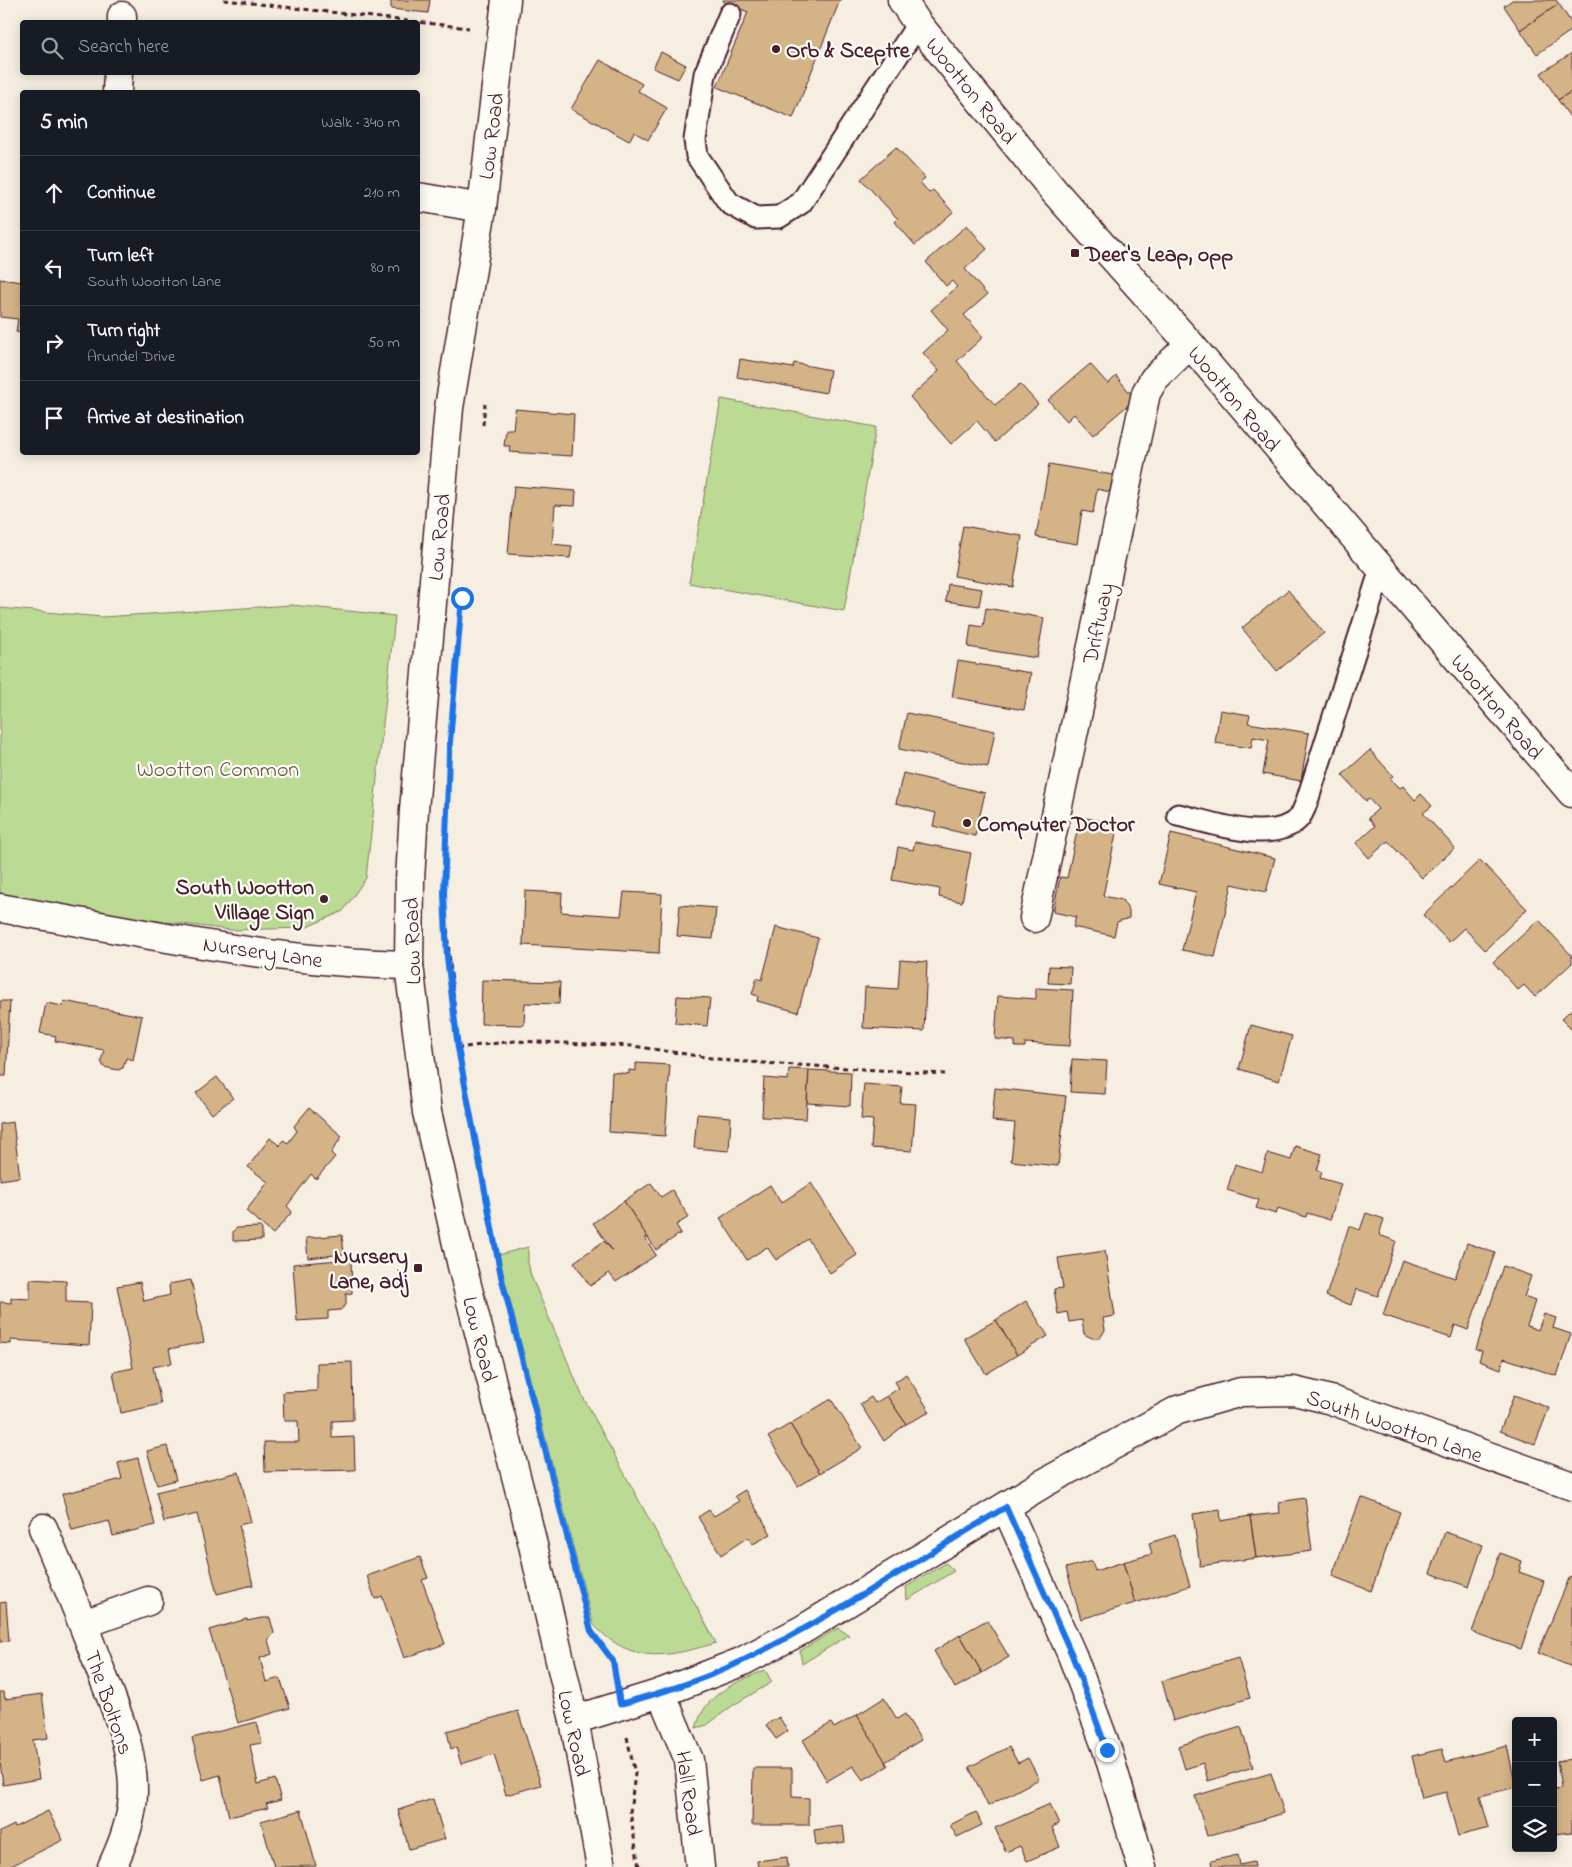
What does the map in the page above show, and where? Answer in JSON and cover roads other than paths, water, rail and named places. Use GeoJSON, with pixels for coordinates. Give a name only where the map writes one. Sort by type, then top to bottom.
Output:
{"type":"FeatureCollection","features":[{"type":"Feature","properties":{"kind":"street","name":"Low Road"},"geometry":{"type":"LineString","coordinates":[[506,0],[482,208],[449,408],[414,810],[410,880],[409,965],[427,1112],[462,1266],[525,1511],[574,1720],[601,1867]]}},
{"type":"Feature","properties":{"kind":"street","name":"Wootton Road"},"geometry":{"type":"LineString","coordinates":[[902,0],[918,24],[1054,191],[1190,344],[1572,793]]}},
{"type":"Feature","properties":{"kind":"street"},"geometry":{"type":"LineString","coordinates":[[117,90],[118,75]]}},
{"type":"Feature","properties":{"kind":"street"},"geometry":{"type":"LineString","coordinates":[[420,197],[482,208]]}},
{"type":"Feature","properties":{"kind":"street","name":"Driftway"},"geometry":{"type":"LineString","coordinates":[[1034,918],[1146,393],[1154,379],[1190,344]]}},
{"type":"Feature","properties":{"kind":"street","name":"Nursery Lane"},"geometry":{"type":"LineString","coordinates":[[0,908],[237,949],[351,962],[409,965]]}},
{"type":"Feature","properties":{"kind":"street","name":"South Wootton Lane"},"geometry":{"type":"LineString","coordinates":[[574,1720],[620,1704],[662,1693],[741,1662],[802,1630],[1006,1507],[1178,1410],[1242,1392],[1294,1392],[1331,1400],[1572,1486]]}},
{"type":"Feature","properties":{"kind":"street"},"geometry":{"type":"LineString","coordinates":[[1006,1507],[1072,1655],[1107,1750],[1142,1867]]}},
{"type":"Feature","properties":{"kind":"street","name":"The Boltons"},"geometry":{"type":"LineString","coordinates":[[43,1528],[84,1624],[122,1726],[131,1766],[132,1805],[125,1836],[112,1867]]}},
{"type":"Feature","properties":{"kind":"street","name":"The Boltons"},"geometry":{"type":"LineString","coordinates":[[84,1624],[148,1601]]}},
{"type":"Feature","properties":{"kind":"street","name":"Hall Road"},"geometry":{"type":"LineString","coordinates":[[662,1693],[689,1760],[700,1867]]}},
{"type":"Feature","properties":{"kind":"lane"},"geometry":{"type":"LineString","coordinates":[[730,14],[705,74],[695,140],[697,156],[729,203],[756,218],[779,217],[801,203],[918,24]]}},
{"type":"Feature","properties":{"kind":"lane"},"geometry":{"type":"LineString","coordinates":[[1178,815],[1260,832],[1274,831],[1288,826],[1300,818],[1381,569]]}},
{"type":"Feature","properties":{"kind":"place","name":"Orb & Sceptre"},"geometry":{"type":"Point","coordinates":[776,49]}},
{"type":"Feature","properties":{"kind":"place","name":"Deer's Leap, opp"},"geometry":{"type":"Point","coordinates":[1075,253]}},
{"type":"Feature","properties":{"kind":"place","name":"Computer Doctor"},"geometry":{"type":"Point","coordinates":[967,823]}},
{"type":"Feature","properties":{"kind":"place","name":"South Wootton Village Sign"},"geometry":{"type":"Point","coordinates":[324,899]}},
{"type":"Feature","properties":{"kind":"place","name":"Nursery Lane, adj"},"geometry":{"type":"Point","coordinates":[418,1268]}},
{"type":"Feature","properties":{"kind":"park label","name":"Wootton Common"},"geometry":{"type":"Point","coordinates":[218,768]}}]}
